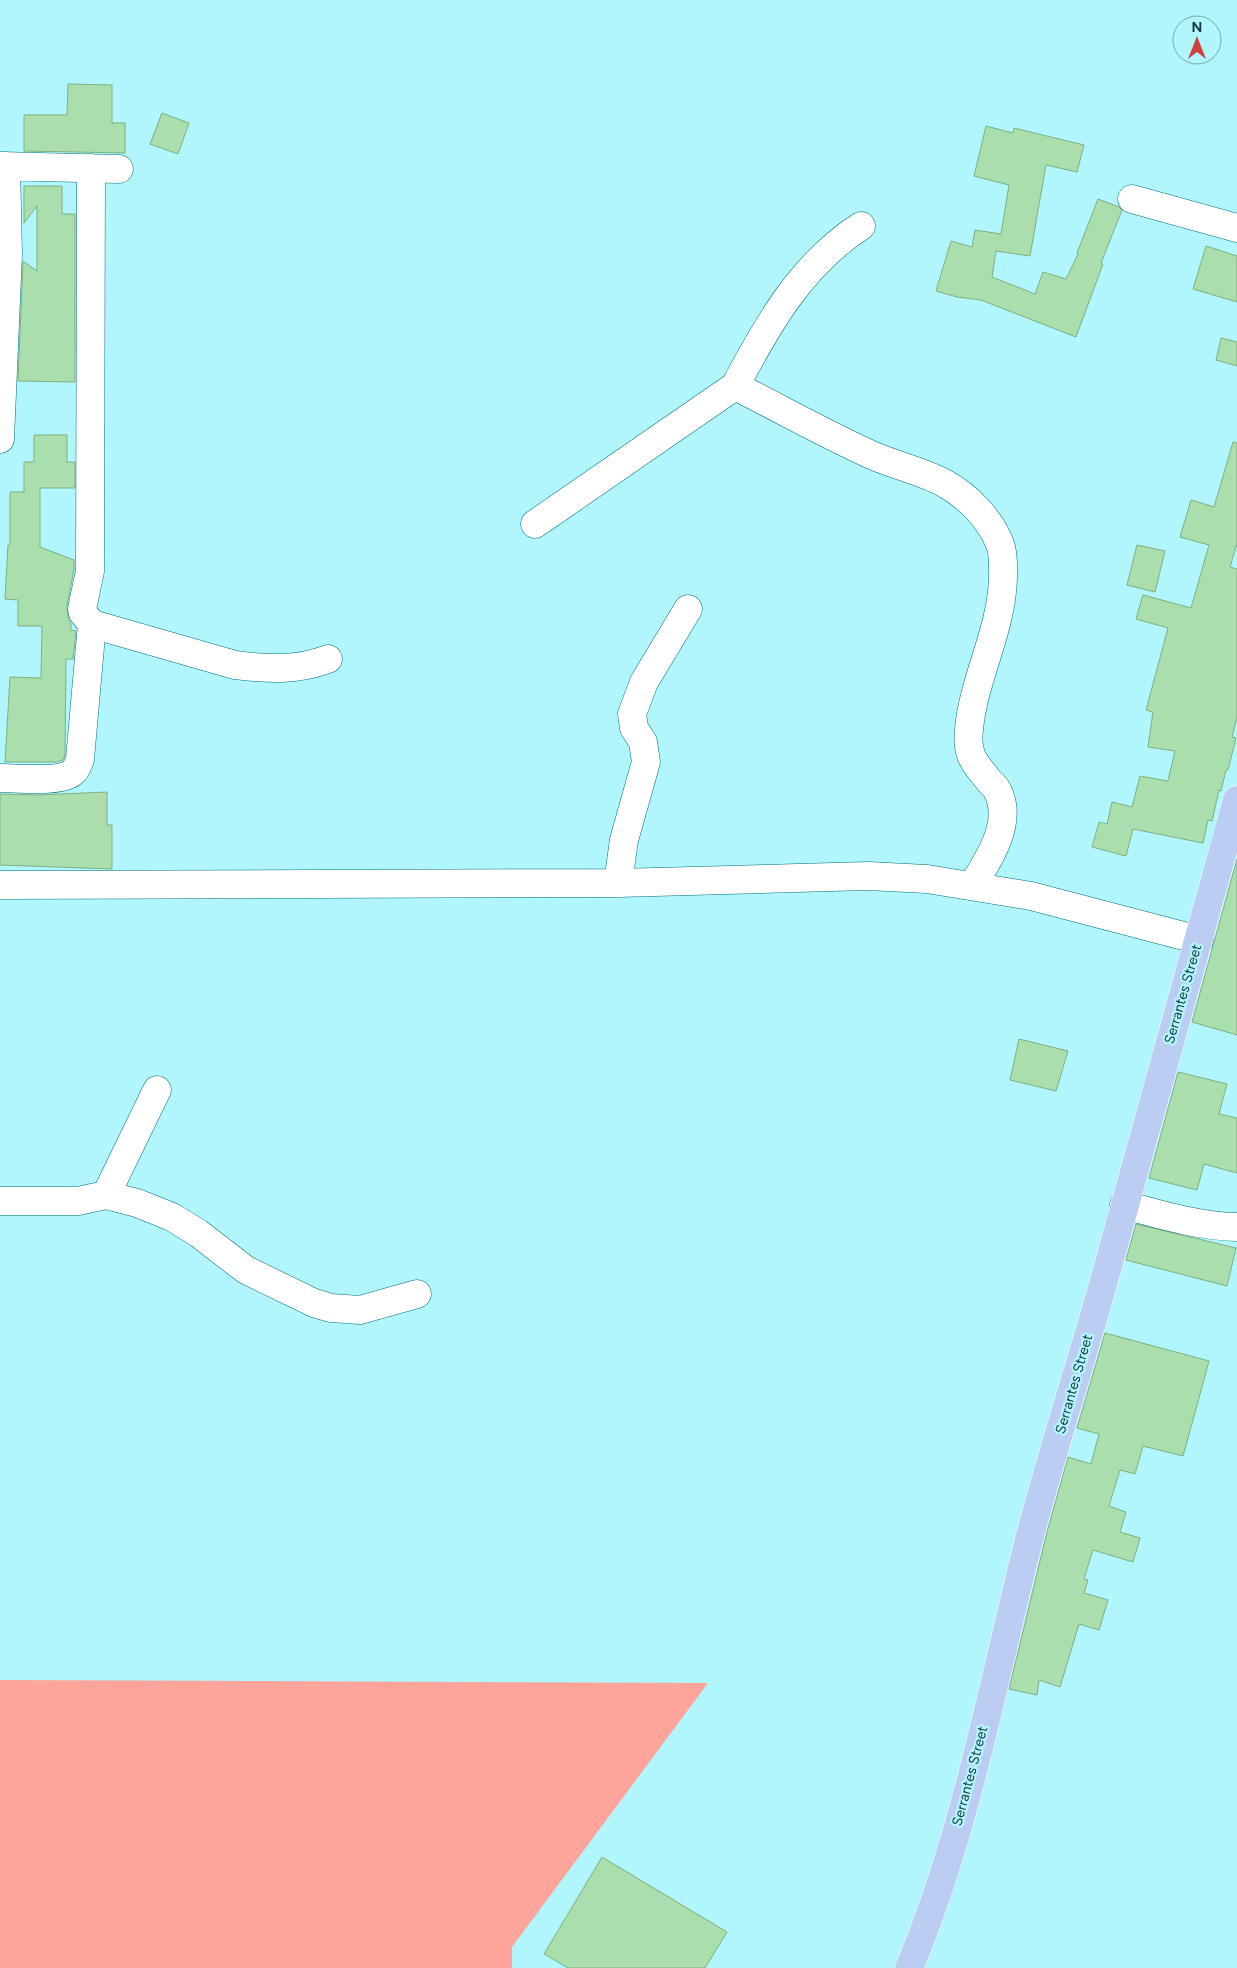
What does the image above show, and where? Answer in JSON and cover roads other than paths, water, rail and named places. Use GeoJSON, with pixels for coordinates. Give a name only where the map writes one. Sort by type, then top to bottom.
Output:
{"type":"FeatureCollection","features":[{"type":"Feature","properties":{"kind":"main road","name":"Serrantes Street"},"geometry":{"type":"LineString","coordinates":[[909,1968],[923,1935],[975,1764],[1033,1526],[1237,800]]}},
{"type":"Feature","properties":{"kind":"street"},"geometry":{"type":"LineString","coordinates":[[0,439],[8,254],[3,166],[119,169]]}},
{"type":"Feature","properties":{"kind":"street"},"geometry":{"type":"LineString","coordinates":[[91,168],[90,571],[82,609],[83,613],[92,624],[235,665],[299,668],[328,659]]}},
{"type":"Feature","properties":{"kind":"street"},"geometry":{"type":"LineString","coordinates":[[1132,199],[1237,228]]}},
{"type":"Feature","properties":{"kind":"street"},"geometry":{"type":"LineString","coordinates":[[534,524],[735,386],[761,337],[801,280],[839,240],[861,226]]}},
{"type":"Feature","properties":{"kind":"street"},"geometry":{"type":"LineString","coordinates":[[735,386],[874,456],[945,483],[975,506],[990,526],[1000,545],[1003,562],[1000,607],[972,711],[968,743],[972,761],[999,793],[1001,826],[995,848],[973,885]]}},
{"type":"Feature","properties":{"kind":"street"},"geometry":{"type":"LineString","coordinates":[[618,882],[624,840],[646,762],[643,742],[634,728],[632,714],[644,682],[688,609]]}},
{"type":"Feature","properties":{"kind":"street"},"geometry":{"type":"LineString","coordinates":[[0,778],[60,778],[72,773],[78,767],[92,624]]}},
{"type":"Feature","properties":{"kind":"street"},"geometry":{"type":"LineString","coordinates":[[0,885],[618,882],[868,876],[927,879],[1031,896],[1198,940]]}},
{"type":"Feature","properties":{"kind":"street"},"geometry":{"type":"LineString","coordinates":[[106,1195],[157,1090]]}},
{"type":"Feature","properties":{"kind":"street"},"geometry":{"type":"LineString","coordinates":[[0,1201],[78,1202],[106,1195],[159,1210],[198,1233],[246,1270],[314,1303],[339,1309],[360,1310],[417,1294]]}},
{"type":"Feature","properties":{"kind":"street"},"geometry":{"type":"LineString","coordinates":[[1124,1204],[1184,1221],[1214,1227],[1237,1227]]}}]}
